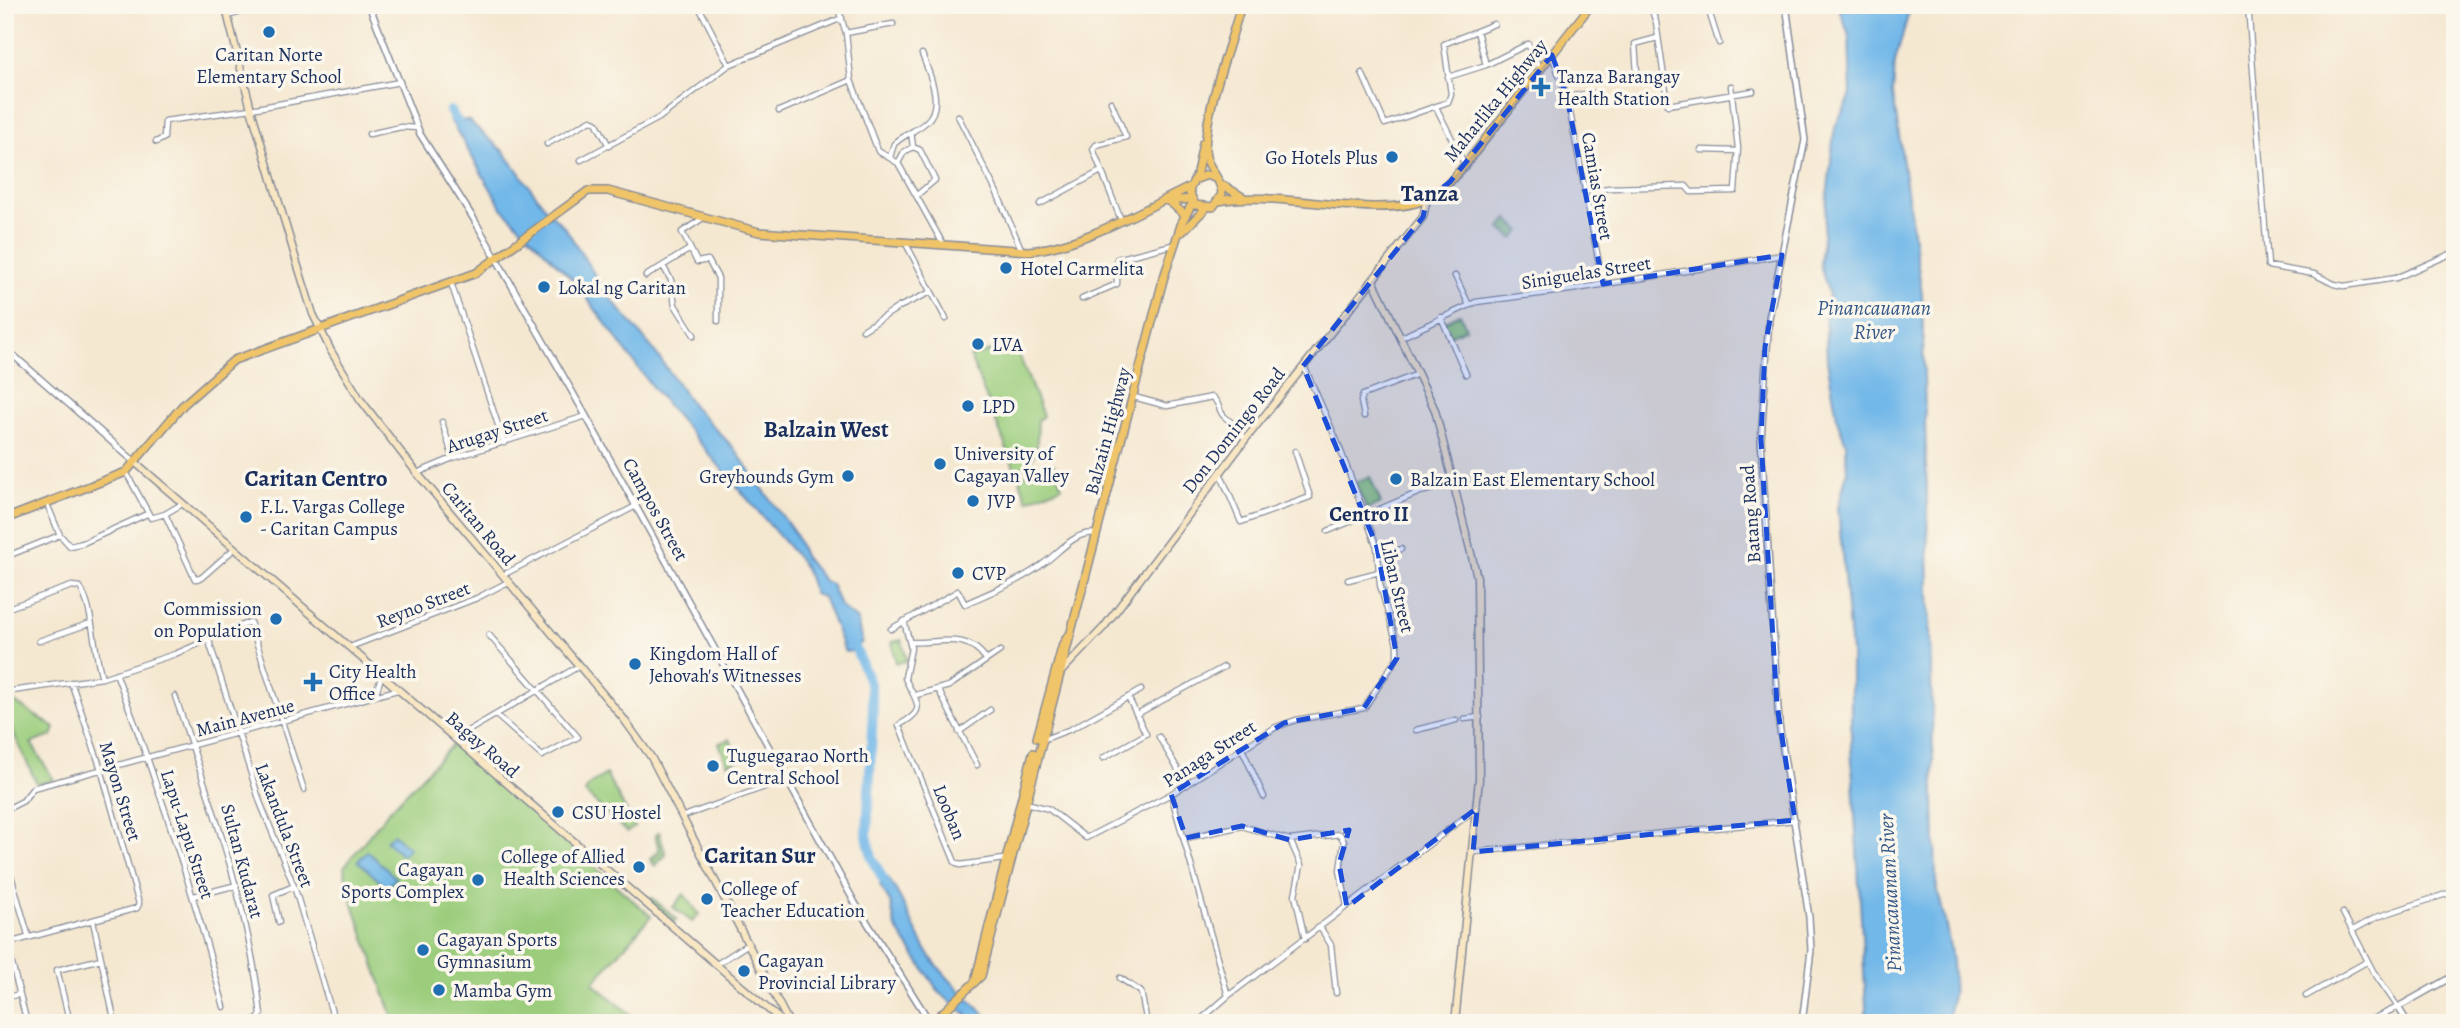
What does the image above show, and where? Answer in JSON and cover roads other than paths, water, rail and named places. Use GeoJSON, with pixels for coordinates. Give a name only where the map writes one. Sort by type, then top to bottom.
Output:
{"type":"FeatureCollection","features":[{"type":"Feature","properties":{"kind":"main road","name":"Caritan Road"},"geometry":{"type":"LineString","coordinates":[[225,5],[251,109],[296,263],[320,330],[360,398],[417,473],[652,757],[787,1023]]}},
{"type":"Feature","properties":{"kind":"main road"},"geometry":{"type":"LineString","coordinates":[[5,519],[126,472],[136,464],[183,405],[226,365],[246,354],[451,284],[497,260],[588,191],[608,191],[768,233],[1022,251],[1055,247],[1121,220],[1166,201],[1190,187],[1196,178],[1198,157],[1241,5]]}},
{"type":"Feature","properties":{"kind":"main road","name":"Maharlika Highway"},"geometry":{"type":"LineString","coordinates":[[1219,201],[1247,199],[1396,206],[1427,199],[1444,188],[1465,165],[1591,5]]}},
{"type":"Feature","properties":{"kind":"main road"},"geometry":{"type":"LineString","coordinates":[[1179,235],[1206,208],[1219,201],[1219,182],[1205,153],[1207,132]]}},
{"type":"Feature","properties":{"kind":"main road"},"geometry":{"type":"LineString","coordinates":[[1196,178],[1207,175],[1219,182]]}},
{"type":"Feature","properties":{"kind":"main road","name":"Maharlika Highway"},"geometry":{"type":"LineString","coordinates":[[1219,182],[1247,199]]}},
{"type":"Feature","properties":{"kind":"main road"},"geometry":{"type":"LineString","coordinates":[[1190,187],[1192,201]]}},
{"type":"Feature","properties":{"kind":"main road","name":"Don Domingo Road"},"geometry":{"type":"LineString","coordinates":[[1058,672],[1104,627],[1245,440],[1423,217],[1427,199]]}},
{"type":"Feature","properties":{"kind":"main road"},"geometry":{"type":"LineString","coordinates":[[1166,201],[1192,201],[1206,208]]}},
{"type":"Feature","properties":{"kind":"main road"},"geometry":{"type":"LineString","coordinates":[[1166,201],[1175,204],[1185,215]]}},
{"type":"Feature","properties":{"kind":"main road","name":"Balzain Highway"},"geometry":{"type":"LineString","coordinates":[[973,985],[1004,859],[1069,636],[1164,276],[1192,201]]}},
{"type":"Feature","properties":{"kind":"main road"},"geometry":{"type":"LineString","coordinates":[[1373,279],[1435,410],[1477,577],[1480,717],[1477,808],[1455,1023]]}},
{"type":"Feature","properties":{"kind":"main road","name":"Bagay Road"},"geometry":{"type":"LineString","coordinates":[[136,464],[347,649],[787,1023]]}},
{"type":"Feature","properties":{"kind":"main road","name":"Balzain Highway"},"geometry":{"type":"LineString","coordinates":[[937,1019],[981,976],[1058,672]]}},
{"type":"Feature","properties":{"kind":"main road"},"geometry":{"type":"LineString","coordinates":[[937,1019],[949,1023]]}},
{"type":"Feature","properties":{"kind":"street"},"geometry":{"type":"LineString","coordinates":[[228,16],[264,5]]}},
{"type":"Feature","properties":{"kind":"street","name":"Campos Street"},"geometry":{"type":"LineString","coordinates":[[369,5],[418,128],[586,416],[855,903],[937,1019]]}},
{"type":"Feature","properties":{"kind":"street"},"geometry":{"type":"LineString","coordinates":[[698,5],[729,65]]}},
{"type":"Feature","properties":{"kind":"street"},"geometry":{"type":"LineString","coordinates":[[838,5],[846,33],[851,80],[878,151],[898,163],[943,244]]}},
{"type":"Feature","properties":{"kind":"street"},"geometry":{"type":"LineString","coordinates":[[1650,5],[1655,16],[1667,103],[1753,91]]}},
{"type":"Feature","properties":{"kind":"street"},"geometry":{"type":"LineString","coordinates":[[1707,5],[1719,43]]}},
{"type":"Feature","properties":{"kind":"street","name":"Batang Road"},"geometry":{"type":"LineString","coordinates":[[1786,5],[1805,140],[1765,347],[1761,440],[1777,705],[1809,917],[1811,950],[1802,1023]]}},
{"type":"Feature","properties":{"kind":"street"},"geometry":{"type":"LineString","coordinates":[[2248,5],[2267,265],[2314,274],[2344,286],[2396,278],[2455,252]]}},
{"type":"Feature","properties":{"kind":"street"},"geometry":{"type":"LineString","coordinates":[[582,160],[672,110],[729,65],[842,18]]}},
{"type":"Feature","properties":{"kind":"street"},"geometry":{"type":"LineString","coordinates":[[846,33],[893,24]]}},
{"type":"Feature","properties":{"kind":"street"},"geometry":{"type":"LineString","coordinates":[[1363,73],[1385,124],[1436,107],[1450,100],[1444,44],[1494,24]]}},
{"type":"Feature","properties":{"kind":"street"},"geometry":{"type":"LineString","coordinates":[[1477,31],[1486,65]]}},
{"type":"Feature","properties":{"kind":"street"},"geometry":{"type":"LineString","coordinates":[[1637,73],[1635,44],[1657,38]]}},
{"type":"Feature","properties":{"kind":"street"},"geometry":{"type":"LineString","coordinates":[[1448,77],[1486,65],[1528,44],[1540,70]]}},
{"type":"Feature","properties":{"kind":"street"},"geometry":{"type":"LineString","coordinates":[[890,157],[894,144],[929,120],[935,106],[933,89],[922,54]]}},
{"type":"Feature","properties":{"kind":"street","name":"Camias Street"},"geometry":{"type":"LineString","coordinates":[[1552,55],[1567,97],[1603,284]]}},
{"type":"Feature","properties":{"kind":"street"},"geometry":{"type":"LineString","coordinates":[[779,111],[851,80]]}},
{"type":"Feature","properties":{"kind":"street"},"geometry":{"type":"LineString","coordinates":[[156,142],[164,138],[165,121],[251,109],[400,82]]}},
{"type":"Feature","properties":{"kind":"street"},"geometry":{"type":"LineString","coordinates":[[1584,192],[1609,188],[1686,186],[1691,192],[1734,191],[1737,188],[1738,151],[1731,86]]}},
{"type":"Feature","properties":{"kind":"street"},"geometry":{"type":"LineString","coordinates":[[1567,97],[1593,93]]}},
{"type":"Feature","properties":{"kind":"street"},"geometry":{"type":"LineString","coordinates":[[1111,102],[1126,137],[1096,145],[1093,149],[1121,220]]}},
{"type":"Feature","properties":{"kind":"street"},"geometry":{"type":"LineString","coordinates":[[1436,107],[1465,165]]}},
{"type":"Feature","properties":{"kind":"street"},"geometry":{"type":"LineString","coordinates":[[958,116],[998,195],[1022,251]]}},
{"type":"Feature","properties":{"kind":"street"},"geometry":{"type":"LineString","coordinates":[[547,144],[591,120],[596,122],[608,146]]}},
{"type":"Feature","properties":{"kind":"street"},"geometry":{"type":"LineString","coordinates":[[369,134],[401,127],[418,128]]}},
{"type":"Feature","properties":{"kind":"street"},"geometry":{"type":"LineString","coordinates":[[911,132],[913,146]]}},
{"type":"Feature","properties":{"kind":"street"},"geometry":{"type":"LineString","coordinates":[[898,163],[904,152],[913,146]]}},
{"type":"Feature","properties":{"kind":"street"},"geometry":{"type":"LineString","coordinates":[[913,146],[920,150],[935,180],[917,195]]}},
{"type":"Feature","properties":{"kind":"street"},"geometry":{"type":"LineString","coordinates":[[1702,150],[1738,151]]}},
{"type":"Feature","properties":{"kind":"street"},"geometry":{"type":"LineString","coordinates":[[1040,204],[1101,171]]}},
{"type":"Feature","properties":{"kind":"street"},"geometry":{"type":"LineString","coordinates":[[703,218],[682,231],[699,263],[710,261],[717,274],[718,321]]}},
{"type":"Feature","properties":{"kind":"street"},"geometry":{"type":"LineString","coordinates":[[905,241],[946,320]]}},
{"type":"Feature","properties":{"kind":"street"},"geometry":{"type":"LineString","coordinates":[[1082,299],[1117,284],[1116,259],[1176,244]]}},
{"type":"Feature","properties":{"kind":"street"},"geometry":{"type":"LineString","coordinates":[[646,276],[690,249]]}},
{"type":"Feature","properties":{"kind":"street","name":"Siniguelas Street"},"geometry":{"type":"LineString","coordinates":[[1402,337],[1469,305],[1782,255]]}},
{"type":"Feature","properties":{"kind":"street"},"geometry":{"type":"LineString","coordinates":[[663,266],[671,280],[675,305],[694,335]]}},
{"type":"Feature","properties":{"kind":"street"},"geometry":{"type":"LineString","coordinates":[[1455,276],[1469,305]]}},
{"type":"Feature","properties":{"kind":"street"},"geometry":{"type":"LineString","coordinates":[[451,284],[504,443]]}},
{"type":"Feature","properties":{"kind":"street"},"geometry":{"type":"LineString","coordinates":[[863,330],[899,307],[931,292]]}},
{"type":"Feature","properties":{"kind":"street"},"geometry":{"type":"LineString","coordinates":[[1441,317],[1466,374]]}},
{"type":"Feature","properties":{"kind":"street","name":"Bagay Road"},"geometry":{"type":"LineString","coordinates":[[5,348],[136,464]]}},
{"type":"Feature","properties":{"kind":"street","name":"Liban Street"},"geometry":{"type":"LineString","coordinates":[[1303,366],[1366,516],[1378,558],[1382,595],[1397,644],[1397,658]]}},
{"type":"Feature","properties":{"kind":"street"},"geometry":{"type":"LineString","coordinates":[[1364,416],[1361,401],[1363,395],[1419,373]]}},
{"type":"Feature","properties":{"kind":"street"},"geometry":{"type":"LineString","coordinates":[[1134,397],[1167,405],[1212,397],[1216,399],[1225,418],[1237,424],[1245,440]]}},
{"type":"Feature","properties":{"kind":"street","name":"Arugay Street"},"geometry":{"type":"LineString","coordinates":[[417,473],[453,458],[586,416]]}},
{"type":"Feature","properties":{"kind":"street"},"geometry":{"type":"LineString","coordinates":[[442,422],[453,458]]}},
{"type":"Feature","properties":{"kind":"street"},"geometry":{"type":"LineString","coordinates":[[1220,473],[1241,522],[1310,497],[1295,451]]}},
{"type":"Feature","properties":{"kind":"street"},"geometry":{"type":"LineString","coordinates":[[126,472],[150,518],[165,514],[181,504]]}},
{"type":"Feature","properties":{"kind":"street"},"geometry":{"type":"LineString","coordinates":[[1328,531],[1420,492],[1454,484]]}},
{"type":"Feature","properties":{"kind":"street"},"geometry":{"type":"LineString","coordinates":[[47,504],[67,545],[79,545],[147,514]]}},
{"type":"Feature","properties":{"kind":"street"},"geometry":{"type":"LineString","coordinates":[[502,576],[636,506]]}},
{"type":"Feature","properties":{"kind":"street"},"geometry":{"type":"LineString","coordinates":[[165,514],[195,579],[201,578],[234,549]]}},
{"type":"Feature","properties":{"kind":"street"},"geometry":{"type":"LineString","coordinates":[[891,629],[958,591],[965,604],[1033,571],[1059,548],[1087,534],[1096,534]]}},
{"type":"Feature","properties":{"kind":"street"},"geometry":{"type":"LineString","coordinates":[[5,557],[60,535]]}},
{"type":"Feature","properties":{"kind":"street"},"geometry":{"type":"LineString","coordinates":[[1378,558],[1401,550]]}},
{"type":"Feature","properties":{"kind":"street"},"geometry":{"type":"LineString","coordinates":[[1348,580],[1379,572]]}},
{"type":"Feature","properties":{"kind":"street","name":"Reyno Street"},"geometry":{"type":"LineString","coordinates":[[347,649],[477,598],[508,582]]}},
{"type":"Feature","properties":{"kind":"street"},"geometry":{"type":"LineString","coordinates":[[5,609],[72,586],[80,587],[91,623],[93,647],[102,678]]}},
{"type":"Feature","properties":{"kind":"street"},"geometry":{"type":"LineString","coordinates":[[904,621],[911,655],[905,674],[916,695],[939,690],[957,682],[986,659],[1000,652]]}},
{"type":"Feature","properties":{"kind":"street"},"geometry":{"type":"LineString","coordinates":[[5,692],[102,678],[175,654],[250,622],[304,790]]}},
{"type":"Feature","properties":{"kind":"street"},"geometry":{"type":"LineString","coordinates":[[40,640],[91,623]]}},
{"type":"Feature","properties":{"kind":"street"},"geometry":{"type":"LineString","coordinates":[[489,635],[578,737],[542,756],[496,715]]}},
{"type":"Feature","properties":{"kind":"street","name":"Lakandula Street"},"geometry":{"type":"LineString","coordinates":[[208,638],[260,802],[294,886],[335,1023]]}},
{"type":"Feature","properties":{"kind":"street"},"geometry":{"type":"LineString","coordinates":[[910,642],[964,641],[977,647],[986,659]]}},
{"type":"Feature","properties":{"kind":"street","name":"Panaga Street"},"geometry":{"type":"LineString","coordinates":[[1025,802],[1049,809],[1086,838],[1134,816],[1284,723],[1364,708],[1397,658]]}},
{"type":"Feature","properties":{"kind":"street"},"geometry":{"type":"LineString","coordinates":[[453,740],[579,666]]}},
{"type":"Feature","properties":{"kind":"street"},"geometry":{"type":"LineString","coordinates":[[1137,714],[1224,667]]}},
{"type":"Feature","properties":{"kind":"street","name":"Lapu-Lapu Street"},"geometry":{"type":"LineString","coordinates":[[116,673],[148,758],[194,896],[224,1007]]}},
{"type":"Feature","properties":{"kind":"street"},"geometry":{"type":"LineString","coordinates":[[374,697],[381,677]]}},
{"type":"Feature","properties":{"kind":"street","name":"Mayon Street"},"geometry":{"type":"LineString","coordinates":[[71,682],[139,902],[137,908],[93,921]]}},
{"type":"Feature","properties":{"kind":"street","name":"Main Avenue"},"geometry":{"type":"LineString","coordinates":[[5,810],[23,801],[33,788],[397,690]]}},
{"type":"Feature","properties":{"kind":"street"},"geometry":{"type":"LineString","coordinates":[[939,690],[977,765]]}},
{"type":"Feature","properties":{"kind":"street"},"geometry":{"type":"LineString","coordinates":[[1041,740],[1071,729],[1141,690]]}},
{"type":"Feature","properties":{"kind":"street","name":"Looban"},"geometry":{"type":"LineString","coordinates":[[916,695],[918,711],[899,725],[955,864],[1004,859]]}},
{"type":"Feature","properties":{"kind":"street","name":"Sultan Kudarat"},"geometry":{"type":"LineString","coordinates":[[175,696],[214,803],[252,948],[261,1015],[258,1019],[240,1023]]}},
{"type":"Feature","properties":{"kind":"street"},"geometry":{"type":"LineString","coordinates":[[1103,758],[1145,735],[1146,730],[1128,697]]}},
{"type":"Feature","properties":{"kind":"street"},"geometry":{"type":"LineString","coordinates":[[959,732],[990,710]]}},
{"type":"Feature","properties":{"kind":"street"},"geometry":{"type":"LineString","coordinates":[[1464,719],[1480,717]]}},
{"type":"Feature","properties":{"kind":"street"},"geometry":{"type":"LineString","coordinates":[[1416,730],[1456,720]]}},
{"type":"Feature","properties":{"kind":"street"},"geometry":{"type":"LineString","coordinates":[[1159,737],[1187,785]]}},
{"type":"Feature","properties":{"kind":"street"},"geometry":{"type":"LineString","coordinates":[[1242,751],[1264,797]]}},
{"type":"Feature","properties":{"kind":"street"},"geometry":{"type":"LineString","coordinates":[[684,816],[787,779]]}},
{"type":"Feature","properties":{"kind":"street"},"geometry":{"type":"LineString","coordinates":[[1171,794],[1186,838],[1228,996]]}},
{"type":"Feature","properties":{"kind":"street"},"geometry":{"type":"LineString","coordinates":[[1197,1023],[1228,996],[1477,808]]}},
{"type":"Feature","properties":{"kind":"street"},"geometry":{"type":"LineString","coordinates":[[1473,852],[1795,820]]}},
{"type":"Feature","properties":{"kind":"street"},"geometry":{"type":"LineString","coordinates":[[1186,838],[1242,826],[1290,840],[1333,833],[1342,836],[1339,864],[1347,907]]}},
{"type":"Feature","properties":{"kind":"street"},"geometry":{"type":"LineString","coordinates":[[1290,840],[1301,865],[1294,895],[1305,939]]}},
{"type":"Feature","properties":{"kind":"street"},"geometry":{"type":"LineString","coordinates":[[5,855],[29,938]]}},
{"type":"Feature","properties":{"kind":"street"},"geometry":{"type":"LineString","coordinates":[[194,896],[237,884]]}},
{"type":"Feature","properties":{"kind":"street"},"geometry":{"type":"LineString","coordinates":[[279,922],[273,895],[294,886]]}},
{"type":"Feature","properties":{"kind":"street"},"geometry":{"type":"LineString","coordinates":[[2353,930],[2377,917],[2455,891]]}},
{"type":"Feature","properties":{"kind":"street"},"geometry":{"type":"LineString","coordinates":[[2343,913],[2368,961],[2408,1023]]}},
{"type":"Feature","properties":{"kind":"street"},"geometry":{"type":"LineString","coordinates":[[27,1023],[6,944],[93,921],[115,1023]]}},
{"type":"Feature","properties":{"kind":"street"},"geometry":{"type":"LineString","coordinates":[[1320,927],[1331,945],[1336,993]]}},
{"type":"Feature","properties":{"kind":"street"},"geometry":{"type":"LineString","coordinates":[[716,965],[748,944]]}},
{"type":"Feature","properties":{"kind":"street"},"geometry":{"type":"LineString","coordinates":[[70,1023],[57,970],[101,959]]}},
{"type":"Feature","properties":{"kind":"street"},"geometry":{"type":"LineString","coordinates":[[2306,996],[2368,961]]}},
{"type":"Feature","properties":{"kind":"street"},"geometry":{"type":"LineString","coordinates":[[2364,1023],[2455,975]]}},
{"type":"Feature","properties":{"kind":"street"},"geometry":{"type":"LineString","coordinates":[[1120,978],[1142,992],[1147,1023]]}},
{"type":"Feature","properties":{"kind":"street"},"geometry":{"type":"LineString","coordinates":[[5,998],[19,993]]}},
{"type":"Feature","properties":{"kind":"water","name":"Pinancauanan River"},"geometry":{"type":"Polygon","coordinates":[[[1838,5],[1911,5],[1895,62],[1893,94],[1922,294],[1936,882],[1953,970],[1951,1005],[1946,1023],[1867,1023],[1851,745],[1851,653],[1838,508],[1847,472],[1846,443],[1838,423],[1827,360],[1825,310],[1829,295],[1820,265],[1834,132],[1851,94],[1849,35],[1838,5]]]}},
{"type":"Feature","properties":{"kind":"water"},"geometry":{"type":"Polygon","coordinates":[[[468,120],[504,152],[547,210],[566,229],[606,293],[653,349],[694,407],[733,447],[795,534],[804,556],[824,581],[831,584],[840,606],[857,620],[862,642],[853,651],[845,652],[823,597],[814,594],[805,568],[798,558],[656,392],[575,282],[502,208],[451,121],[468,120]]]}},
{"type":"Feature","properties":{"kind":"water"},"geometry":{"type":"Polygon","coordinates":[[[393,834],[409,848],[402,855],[386,841],[393,834]]]}},
{"type":"Feature","properties":{"kind":"water"},"geometry":{"type":"Polygon","coordinates":[[[367,851],[396,878],[387,888],[358,861],[367,851]]]}},
{"type":"Feature","properties":{"kind":"water"},"geometry":{"type":"Polygon","coordinates":[[[888,878],[937,965],[994,1023],[976,1023],[939,992],[895,926],[891,904],[880,885],[888,878]]]}},
{"type":"Feature","properties":{"kind":"waterway"},"geometry":{"type":"LineString","coordinates":[[450,111],[464,131]]}},
{"type":"Feature","properties":{"kind":"waterway"},"geometry":{"type":"LineString","coordinates":[[851,637],[870,684],[873,708],[867,835],[872,858],[890,892]]}},
{"type":"Feature","properties":{"kind":"place","name":"Caritan Norte Elementary School"},"geometry":{"type":"Point","coordinates":[269,32]}},
{"type":"Feature","properties":{"kind":"place","name":"Tanza Barangay Health Station"},"geometry":{"type":"Point","coordinates":[1541,87]}},
{"type":"Feature","properties":{"kind":"place","name":"Go Hotels Plus"},"geometry":{"type":"Point","coordinates":[1392,157]}},
{"type":"Feature","properties":{"kind":"place","name":"Hotel Carmelita"},"geometry":{"type":"Point","coordinates":[1006,268]}},
{"type":"Feature","properties":{"kind":"place","name":"Lokal ng Caritan"},"geometry":{"type":"Point","coordinates":[544,287]}},
{"type":"Feature","properties":{"kind":"place","name":"LVA"},"geometry":{"type":"Point","coordinates":[978,344]}},
{"type":"Feature","properties":{"kind":"place","name":"LPD"},"geometry":{"type":"Point","coordinates":[968,406]}},
{"type":"Feature","properties":{"kind":"place","name":"University of Cagayan Valley"},"geometry":{"type":"Point","coordinates":[940,464]}},
{"type":"Feature","properties":{"kind":"place","name":"Greyhounds Gym"},"geometry":{"type":"Point","coordinates":[848,476]}},
{"type":"Feature","properties":{"kind":"place","name":"Balzain East Elementary School"},"geometry":{"type":"Point","coordinates":[1396,479]}},
{"type":"Feature","properties":{"kind":"place","name":"JVP"},"geometry":{"type":"Point","coordinates":[973,501]}},
{"type":"Feature","properties":{"kind":"place","name":"F.L. Vargas College - Caritan Campus"},"geometry":{"type":"Point","coordinates":[246,517]}},
{"type":"Feature","properties":{"kind":"place","name":"CVP"},"geometry":{"type":"Point","coordinates":[958,573]}},
{"type":"Feature","properties":{"kind":"place","name":"Commission on Population"},"geometry":{"type":"Point","coordinates":[276,619]}},
{"type":"Feature","properties":{"kind":"place","name":"Kingdom Hall of Jehovah's Witnesses"},"geometry":{"type":"Point","coordinates":[635,664]}},
{"type":"Feature","properties":{"kind":"place","name":"City Health Office"},"geometry":{"type":"Point","coordinates":[313,682]}},
{"type":"Feature","properties":{"kind":"place","name":"Tuguegarao North Central School"},"geometry":{"type":"Point","coordinates":[713,766]}},
{"type":"Feature","properties":{"kind":"place","name":"CSU Hostel"},"geometry":{"type":"Point","coordinates":[558,812]}},
{"type":"Feature","properties":{"kind":"place","name":"College of Allied Health Sciences"},"geometry":{"type":"Point","coordinates":[639,867]}},
{"type":"Feature","properties":{"kind":"place","name":"Cagayan Sports Complex"},"geometry":{"type":"Point","coordinates":[478,880]}},
{"type":"Feature","properties":{"kind":"place","name":"College of Teacher Education"},"geometry":{"type":"Point","coordinates":[707,899]}},
{"type":"Feature","properties":{"kind":"place","name":"Cagayan Sports Gymnasium"},"geometry":{"type":"Point","coordinates":[423,950]}},
{"type":"Feature","properties":{"kind":"place","name":"Cagayan Provincial Library"},"geometry":{"type":"Point","coordinates":[744,971]}},
{"type":"Feature","properties":{"kind":"place","name":"Mamba Gym"},"geometry":{"type":"Point","coordinates":[439,990]}},
{"type":"Feature","properties":{"kind":"district","name":"Tanza"},"geometry":{"type":"Point","coordinates":[1430,193]}},
{"type":"Feature","properties":{"kind":"district","name":"Balzain West"},"geometry":{"type":"Point","coordinates":[826,429]}},
{"type":"Feature","properties":{"kind":"district","name":"Caritan Centro"},"geometry":{"type":"Point","coordinates":[316,478]}},
{"type":"Feature","properties":{"kind":"district","name":"Centro II"},"geometry":{"type":"Point","coordinates":[1369,514]}},
{"type":"Feature","properties":{"kind":"district","name":"Caritan Sur"},"geometry":{"type":"Point","coordinates":[760,855]}}]}
